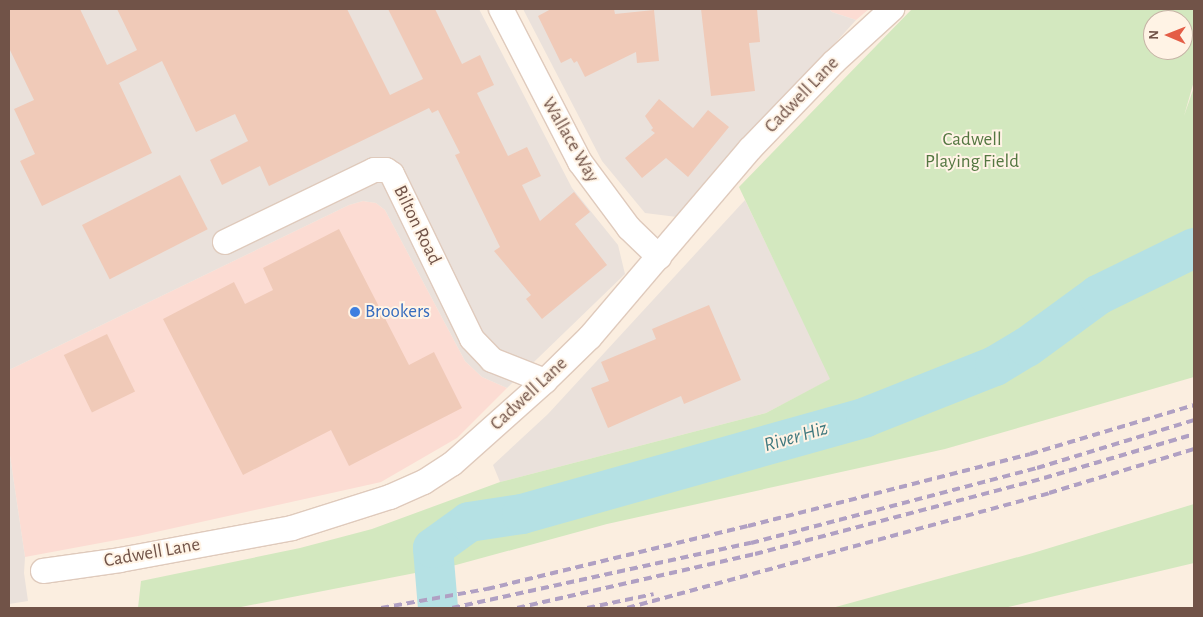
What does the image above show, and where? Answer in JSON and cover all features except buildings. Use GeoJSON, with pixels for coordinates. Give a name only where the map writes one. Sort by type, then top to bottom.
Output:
{"type":"FeatureCollection","features":[{"type":"Feature","properties":{"kind":"street","name":"Wallace Way"},"geometry":{"type":"LineString","coordinates":[[501,9],[580,162],[629,228],[659,257]]}},
{"type":"Feature","properties":{"kind":"street","name":"Cadwell Lane"},"geometry":{"type":"LineString","coordinates":[[44,571],[120,560],[292,528],[390,497],[424,482],[452,464],[545,382],[590,337],[750,149],[834,62],[892,9]]}},
{"type":"Feature","properties":{"kind":"street","name":"Bilton Road"},"geometry":{"type":"LineString","coordinates":[[225,242],[374,170],[386,170],[392,174],[472,339],[492,360],[545,382]]}},
{"type":"Feature","properties":{"kind":"shaded area"},"geometry":{"type":"Polygon","coordinates":[[[9,9],[479,9],[572,188],[618,245],[625,274],[507,388],[482,377],[465,361],[385,210],[376,203],[363,201],[349,205],[9,370],[9,9]]]}},
{"type":"Feature","properties":{"kind":"shaded area"},"geometry":{"type":"Polygon","coordinates":[[[523,9],[829,9],[832,12],[856,20],[677,217],[645,213],[602,161],[523,9]]]}},
{"type":"Feature","properties":{"kind":"shaded area"},"geometry":{"type":"Polygon","coordinates":[[[829,9],[869,9],[856,20],[832,12],[829,9]]]}},
{"type":"Feature","properties":{"kind":"shaded area"},"geometry":{"type":"Polygon","coordinates":[[[745,200],[831,379],[766,413],[500,482],[493,465],[548,414],[745,200]]]}},
{"type":"Feature","properties":{"kind":"shaded area"},"geometry":{"type":"Polygon","coordinates":[[[363,201],[376,203],[385,210],[465,361],[482,377],[507,388],[457,438],[381,482],[138,536],[25,557],[9,449],[9,370],[349,205],[363,201]]]}},
{"type":"Feature","properties":{"kind":"shaded area"},"geometry":{"type":"Polygon","coordinates":[[[9,449],[25,557],[24,573],[28,601],[9,604],[9,449]]]}},
{"type":"Feature","properties":{"kind":"green space","name":"Cadwell Playing Field"},"geometry":{"type":"Polygon","coordinates":[[[912,9],[1194,9],[1194,81],[1184,116],[1194,87],[1194,377],[945,449],[607,524],[456,565],[236,608],[138,608],[141,581],[300,548],[372,529],[500,482],[766,413],[830,379],[739,187],[912,9]]]}},
{"type":"Feature","properties":{"kind":"green space"},"geometry":{"type":"Polygon","coordinates":[[[1194,504],[1194,563],[1004,608],[832,608],[1033,553],[1194,504]]]}},
{"type":"Feature","properties":{"kind":"waterway","name":"River Hiz"},"geometry":{"type":"LineString","coordinates":[[438,608],[433,548],[469,522],[522,514],[866,417],[995,366],[1027,347],[1098,295],[1194,248]]}},
{"type":"Feature","properties":{"kind":"railway"},"geometry":{"type":"LineString","coordinates":[[381,608],[487,589],[748,526],[1030,454],[1194,405]]}},
{"type":"Feature","properties":{"kind":"railway"},"geometry":{"type":"LineString","coordinates":[[452,608],[751,543],[1037,468],[1194,420]]}},
{"type":"Feature","properties":{"kind":"railway"},"geometry":{"type":"LineString","coordinates":[[517,608],[755,554],[1044,478],[1194,434]]}},
{"type":"Feature","properties":{"kind":"railway"},"geometry":{"type":"LineString","coordinates":[[627,608],[1049,493],[1194,449]]}},
{"type":"Feature","properties":{"kind":"railway"},"geometry":{"type":"LineString","coordinates":[[587,608],[654,594]]}},
{"type":"Feature","properties":{"kind":"place","name":"Brookers"},"geometry":{"type":"Point","coordinates":[355,312]}}]}
